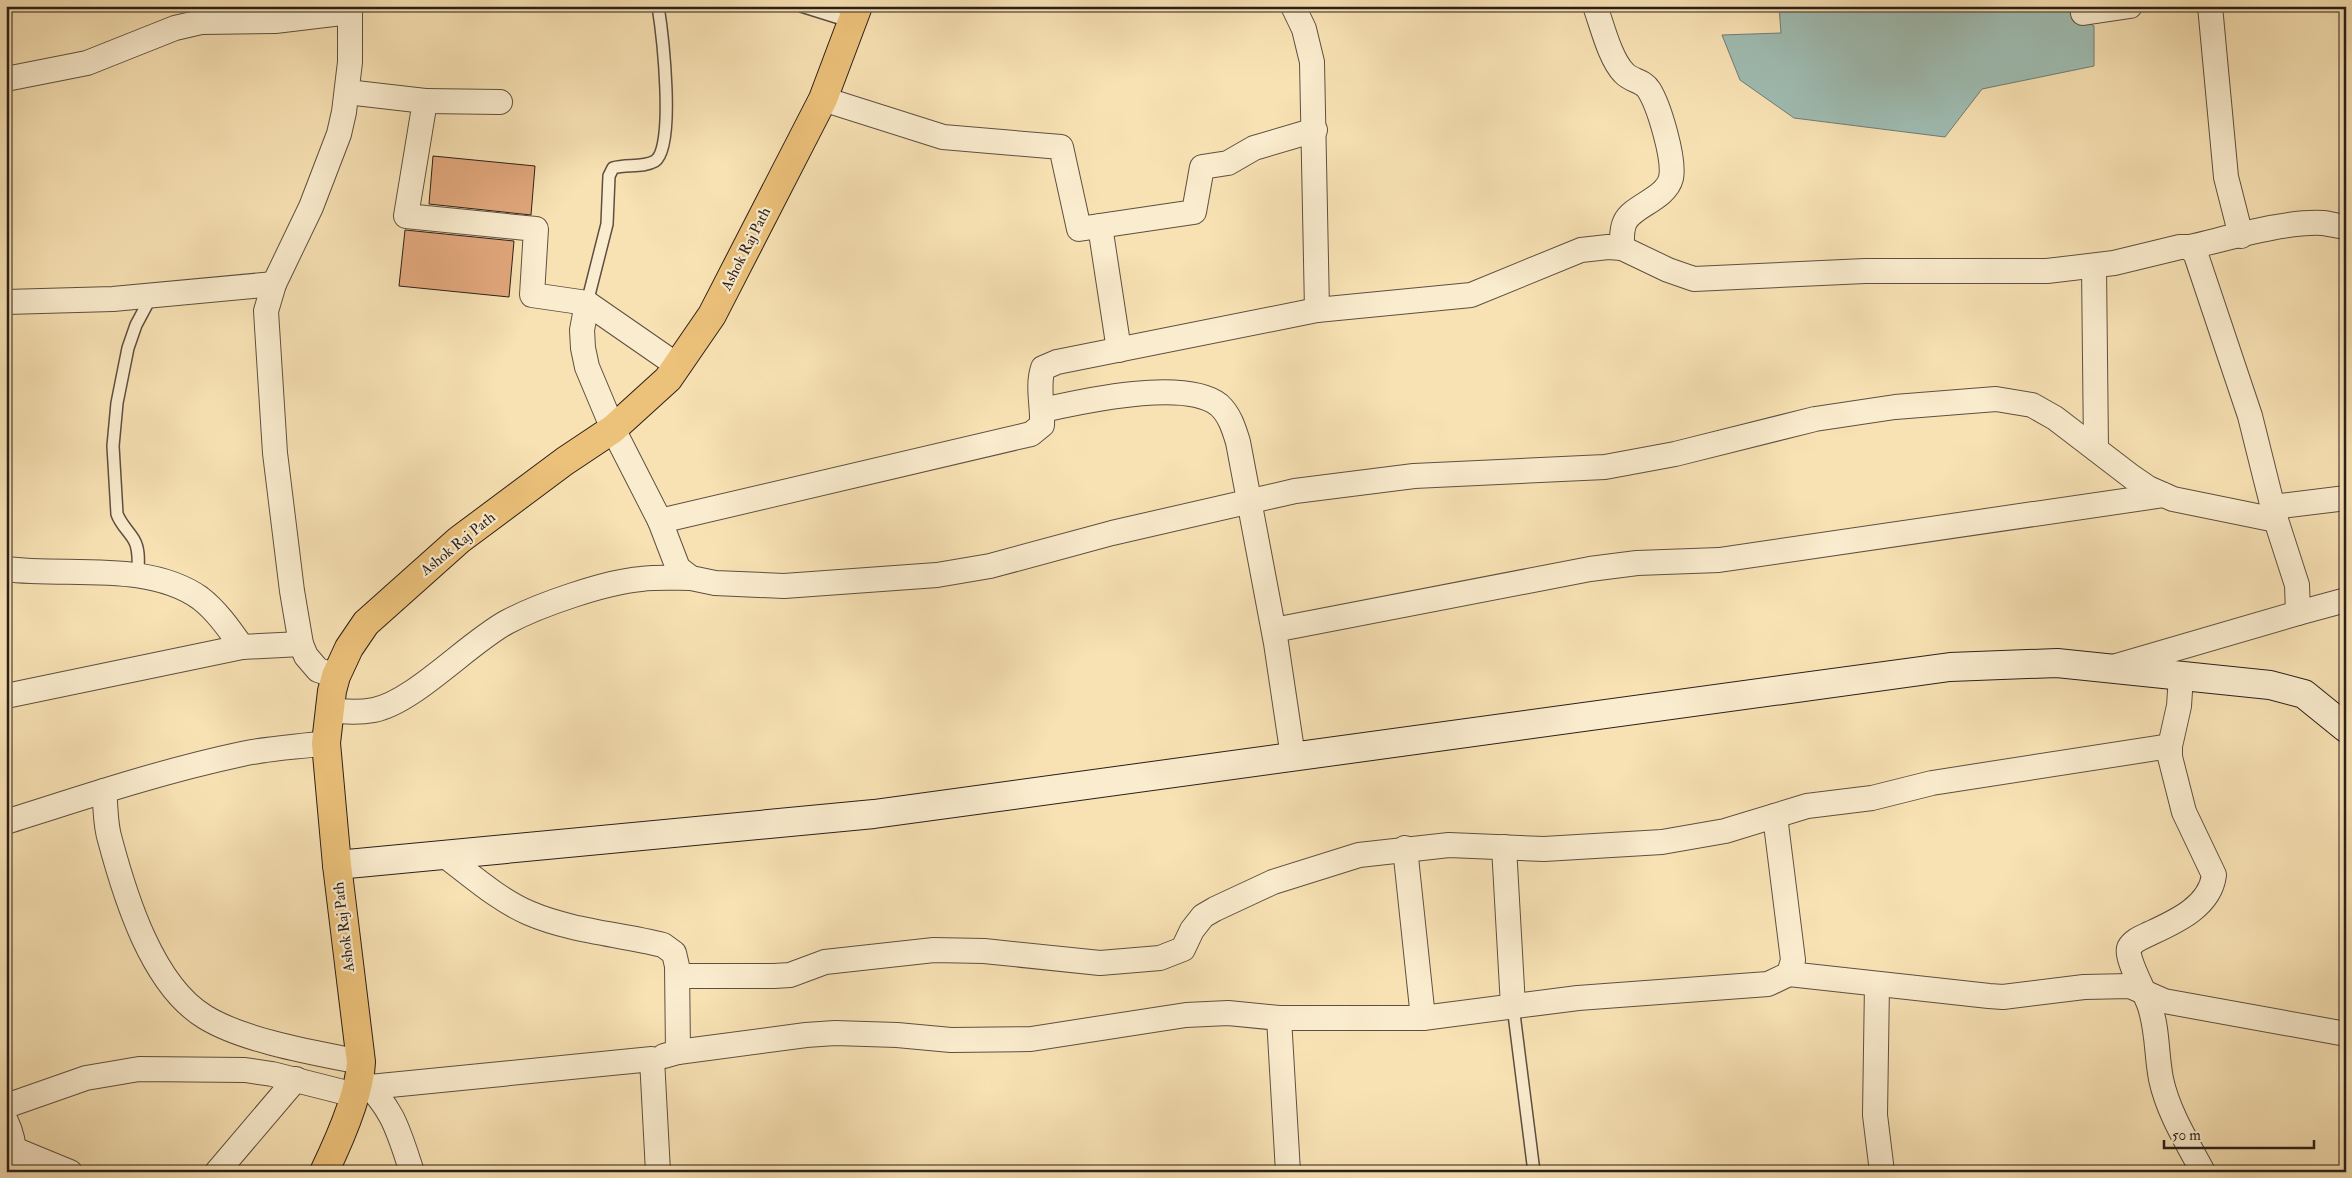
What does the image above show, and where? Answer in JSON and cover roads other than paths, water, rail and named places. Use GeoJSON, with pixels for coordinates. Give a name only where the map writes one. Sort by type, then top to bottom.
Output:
{"type":"FeatureCollection","features":[{"type":"Feature","properties":{"kind":"main road","name":"Ashok Raj Path"},"geometry":{"type":"LineString","coordinates":[[324,1172],[362,1080],[337,865],[326,743],[328,710],[336,676],[349,648],[366,623],[389,602],[459,540],[565,461],[613,429],[644,403],[678,366],[712,315],[823,99],[855,14]]}},
{"type":"Feature","properties":{"kind":"main road"},"geometry":{"type":"LineString","coordinates":[[337,865],[874,814],[1950,667],[2058,663],[2270,685],[2304,694],[2346,728]]}},
{"type":"Feature","properties":{"kind":"street"},"geometry":{"type":"LineString","coordinates":[[1293,6],[1310,48],[1315,130],[1317,310]]}},
{"type":"Feature","properties":{"kind":"street"},"geometry":{"type":"LineString","coordinates":[[1595,6],[1615,58],[1624,73],[1642,82],[1649,90],[1667,137],[1671,162],[1671,178],[1667,188],[1626,220],[1622,232],[1622,248]]}},
{"type":"Feature","properties":{"kind":"street"},"geometry":{"type":"LineString","coordinates":[[2083,13],[2130,6]]}},
{"type":"Feature","properties":{"kind":"street"},"geometry":{"type":"LineString","coordinates":[[2210,6],[2226,177],[2241,236]]}},
{"type":"Feature","properties":{"kind":"street"},"geometry":{"type":"LineString","coordinates":[[6,79],[57,70],[87,62],[175,28],[201,22],[275,20],[350,9],[350,53],[347,92],[340,127],[312,207],[274,284],[266,311],[272,415],[280,500],[301,644],[306,656],[318,670],[336,676]]}},
{"type":"Feature","properties":{"kind":"street"},"geometry":{"type":"LineString","coordinates":[[347,92],[426,101],[500,102]]}},
{"type":"Feature","properties":{"kind":"street"},"geometry":{"type":"LineString","coordinates":[[823,99],[943,137],[1061,147],[1079,229],[1194,212],[1202,167],[1228,163],[1254,148],[1315,130]]}},
{"type":"Feature","properties":{"kind":"street"},"geometry":{"type":"LineString","coordinates":[[426,101],[406,216],[536,229],[532,295],[586,303],[678,366]]}},
{"type":"Feature","properties":{"kind":"street"},"geometry":{"type":"LineString","coordinates":[[660,521],[1031,434],[1042,425],[1043,410],[1039,380],[1043,368],[1057,362],[1317,310],[1471,295],[1581,250],[1608,247],[1622,248],[1668,270],[1694,279],[1865,271],[2047,271],[2094,267],[2180,247],[2190,247],[2305,224],[2323,223],[2346,227]]}},
{"type":"Feature","properties":{"kind":"street"},"geometry":{"type":"LineString","coordinates":[[1100,226],[1119,350]]}},
{"type":"Feature","properties":{"kind":"street"},"geometry":{"type":"LineString","coordinates":[[2190,247],[2196,255],[2250,416],[2274,514],[2297,585],[2298,613]]}},
{"type":"Feature","properties":{"kind":"street"},"geometry":{"type":"LineString","coordinates":[[2094,267],[2096,449]]}},
{"type":"Feature","properties":{"kind":"street"},"geometry":{"type":"LineString","coordinates":[[6,302],[69,302],[274,284]]}},
{"type":"Feature","properties":{"kind":"street"},"geometry":{"type":"LineString","coordinates":[[586,303],[582,330],[583,348],[593,384],[613,429],[660,521],[678,568],[691,578]]}},
{"type":"Feature","properties":{"kind":"street"},"geometry":{"type":"LineString","coordinates":[[1043,410],[1109,396],[1156,392],[1190,396],[1217,404],[1225,411],[1232,424],[1249,502],[1274,630],[1293,756]]}},
{"type":"Feature","properties":{"kind":"street"},"geometry":{"type":"LineString","coordinates":[[328,710],[354,713],[376,710],[414,690],[489,633],[509,622],[556,602],[632,580],[691,578],[715,583],[784,586],[962,572],[1120,531],[1295,491],[1376,480],[1605,467],[1675,454],[1815,420],[1895,407],[1996,399],[2032,405],[2055,418],[2132,478],[2164,495],[2199,506],[2274,514],[2346,498]]}},
{"type":"Feature","properties":{"kind":"street"},"geometry":{"type":"LineString","coordinates":[[1274,630],[1617,565],[1720,560],[2164,495]]}},
{"type":"Feature","properties":{"kind":"street"},"geometry":{"type":"LineString","coordinates":[[6,569],[138,575],[162,580],[200,599],[226,624],[242,647]]}},
{"type":"Feature","properties":{"kind":"street"},"geometry":{"type":"LineString","coordinates":[[2109,668],[2346,600]]}},
{"type":"Feature","properties":{"kind":"street"},"geometry":{"type":"LineString","coordinates":[[6,696],[242,647],[301,644]]}},
{"type":"Feature","properties":{"kind":"street"},"geometry":{"type":"LineString","coordinates":[[2180,676],[2179,706],[2170,746],[2170,757],[2184,812],[2214,875],[2213,886],[2208,896],[2192,910],[2134,942],[2128,950],[2128,956],[2145,992],[2153,1016],[2161,1078],[2167,1098],[2175,1119],[2203,1172]]}},
{"type":"Feature","properties":{"kind":"street"},"geometry":{"type":"LineString","coordinates":[[6,822],[104,791],[244,753],[326,743]]}},
{"type":"Feature","properties":{"kind":"street"},"geometry":{"type":"LineString","coordinates":[[678,976],[774,976],[790,974],[825,962],[934,950],[984,951],[1100,963],[1160,958],[1183,949],[1192,930],[1203,916],[1250,892],[1335,861],[1405,848],[1470,844],[1544,849],[1662,842],[1726,831],[1807,806],[1887,795],[1932,783],[2170,746]]}},
{"type":"Feature","properties":{"kind":"street"},"geometry":{"type":"LineString","coordinates":[[104,791],[109,839],[133,914],[154,957],[182,997],[204,1016],[221,1025],[279,1044],[362,1080],[384,1103],[396,1123],[412,1172]]}},
{"type":"Feature","properties":{"kind":"street"},"geometry":{"type":"LineString","coordinates":[[1775,816],[1792,939],[1793,960],[1789,974]]}},
{"type":"Feature","properties":{"kind":"street"},"geometry":{"type":"LineString","coordinates":[[1504,847],[1513,1006]]}},
{"type":"Feature","properties":{"kind":"street"},"geometry":{"type":"LineString","coordinates":[[1405,848],[1423,1018]]}},
{"type":"Feature","properties":{"kind":"street"},"geometry":{"type":"LineString","coordinates":[[444,855],[494,893],[530,913],[550,920],[663,945],[674,953],[678,976],[678,1052]]}},
{"type":"Feature","properties":{"kind":"street"},"geometry":{"type":"LineString","coordinates":[[6,1106],[86,1078],[139,1069],[245,1070],[296,1079],[362,1080],[652,1059],[678,1052],[825,1034],[883,1034],[951,1040],[1031,1039],[1186,1015],[1228,1014],[1279,1018],[1423,1018],[1578,998],[1768,984],[1789,974],[1996,996],[2111,985],[2130,986],[2172,1003],[2346,1034]]}},
{"type":"Feature","properties":{"kind":"street"},"geometry":{"type":"LineString","coordinates":[[1877,984],[1875,1115],[1882,1172]]}},
{"type":"Feature","properties":{"kind":"street"},"geometry":{"type":"LineString","coordinates":[[1279,1018],[1288,1172]]}},
{"type":"Feature","properties":{"kind":"street"},"geometry":{"type":"LineString","coordinates":[[652,1059],[658,1172]]}},
{"type":"Feature","properties":{"kind":"street"},"geometry":{"type":"LineString","coordinates":[[217,1172],[296,1079]]}},
{"type":"Feature","properties":{"kind":"street"},"geometry":{"type":"LineString","coordinates":[[6,1121],[12,1134],[14,1160],[70,1172]]}},
{"type":"Feature","properties":{"kind":"lane"},"geometry":{"type":"LineString","coordinates":[[586,303],[608,224],[609,176],[614,168],[623,165],[645,165],[656,160],[662,150],[666,111],[666,70],[658,6]]}},
{"type":"Feature","properties":{"kind":"lane"},"geometry":{"type":"LineString","coordinates":[[801,6],[855,14]]}},
{"type":"Feature","properties":{"kind":"lane"},"geometry":{"type":"LineString","coordinates":[[138,575],[136,542],[120,523],[117,514],[114,428],[128,348],[136,325],[152,295]]}},
{"type":"Feature","properties":{"kind":"lane"},"geometry":{"type":"LineString","coordinates":[[1513,1006],[1534,1172]]}},
{"type":"Feature","properties":{"kind":"water"},"geometry":{"type":"Polygon","coordinates":[[[1779,6],[2065,6],[2065,10],[2094,26],[2094,66],[1982,89],[1945,137],[1794,118],[1740,80],[1722,35],[1781,33],[1779,6]]]}}]}
